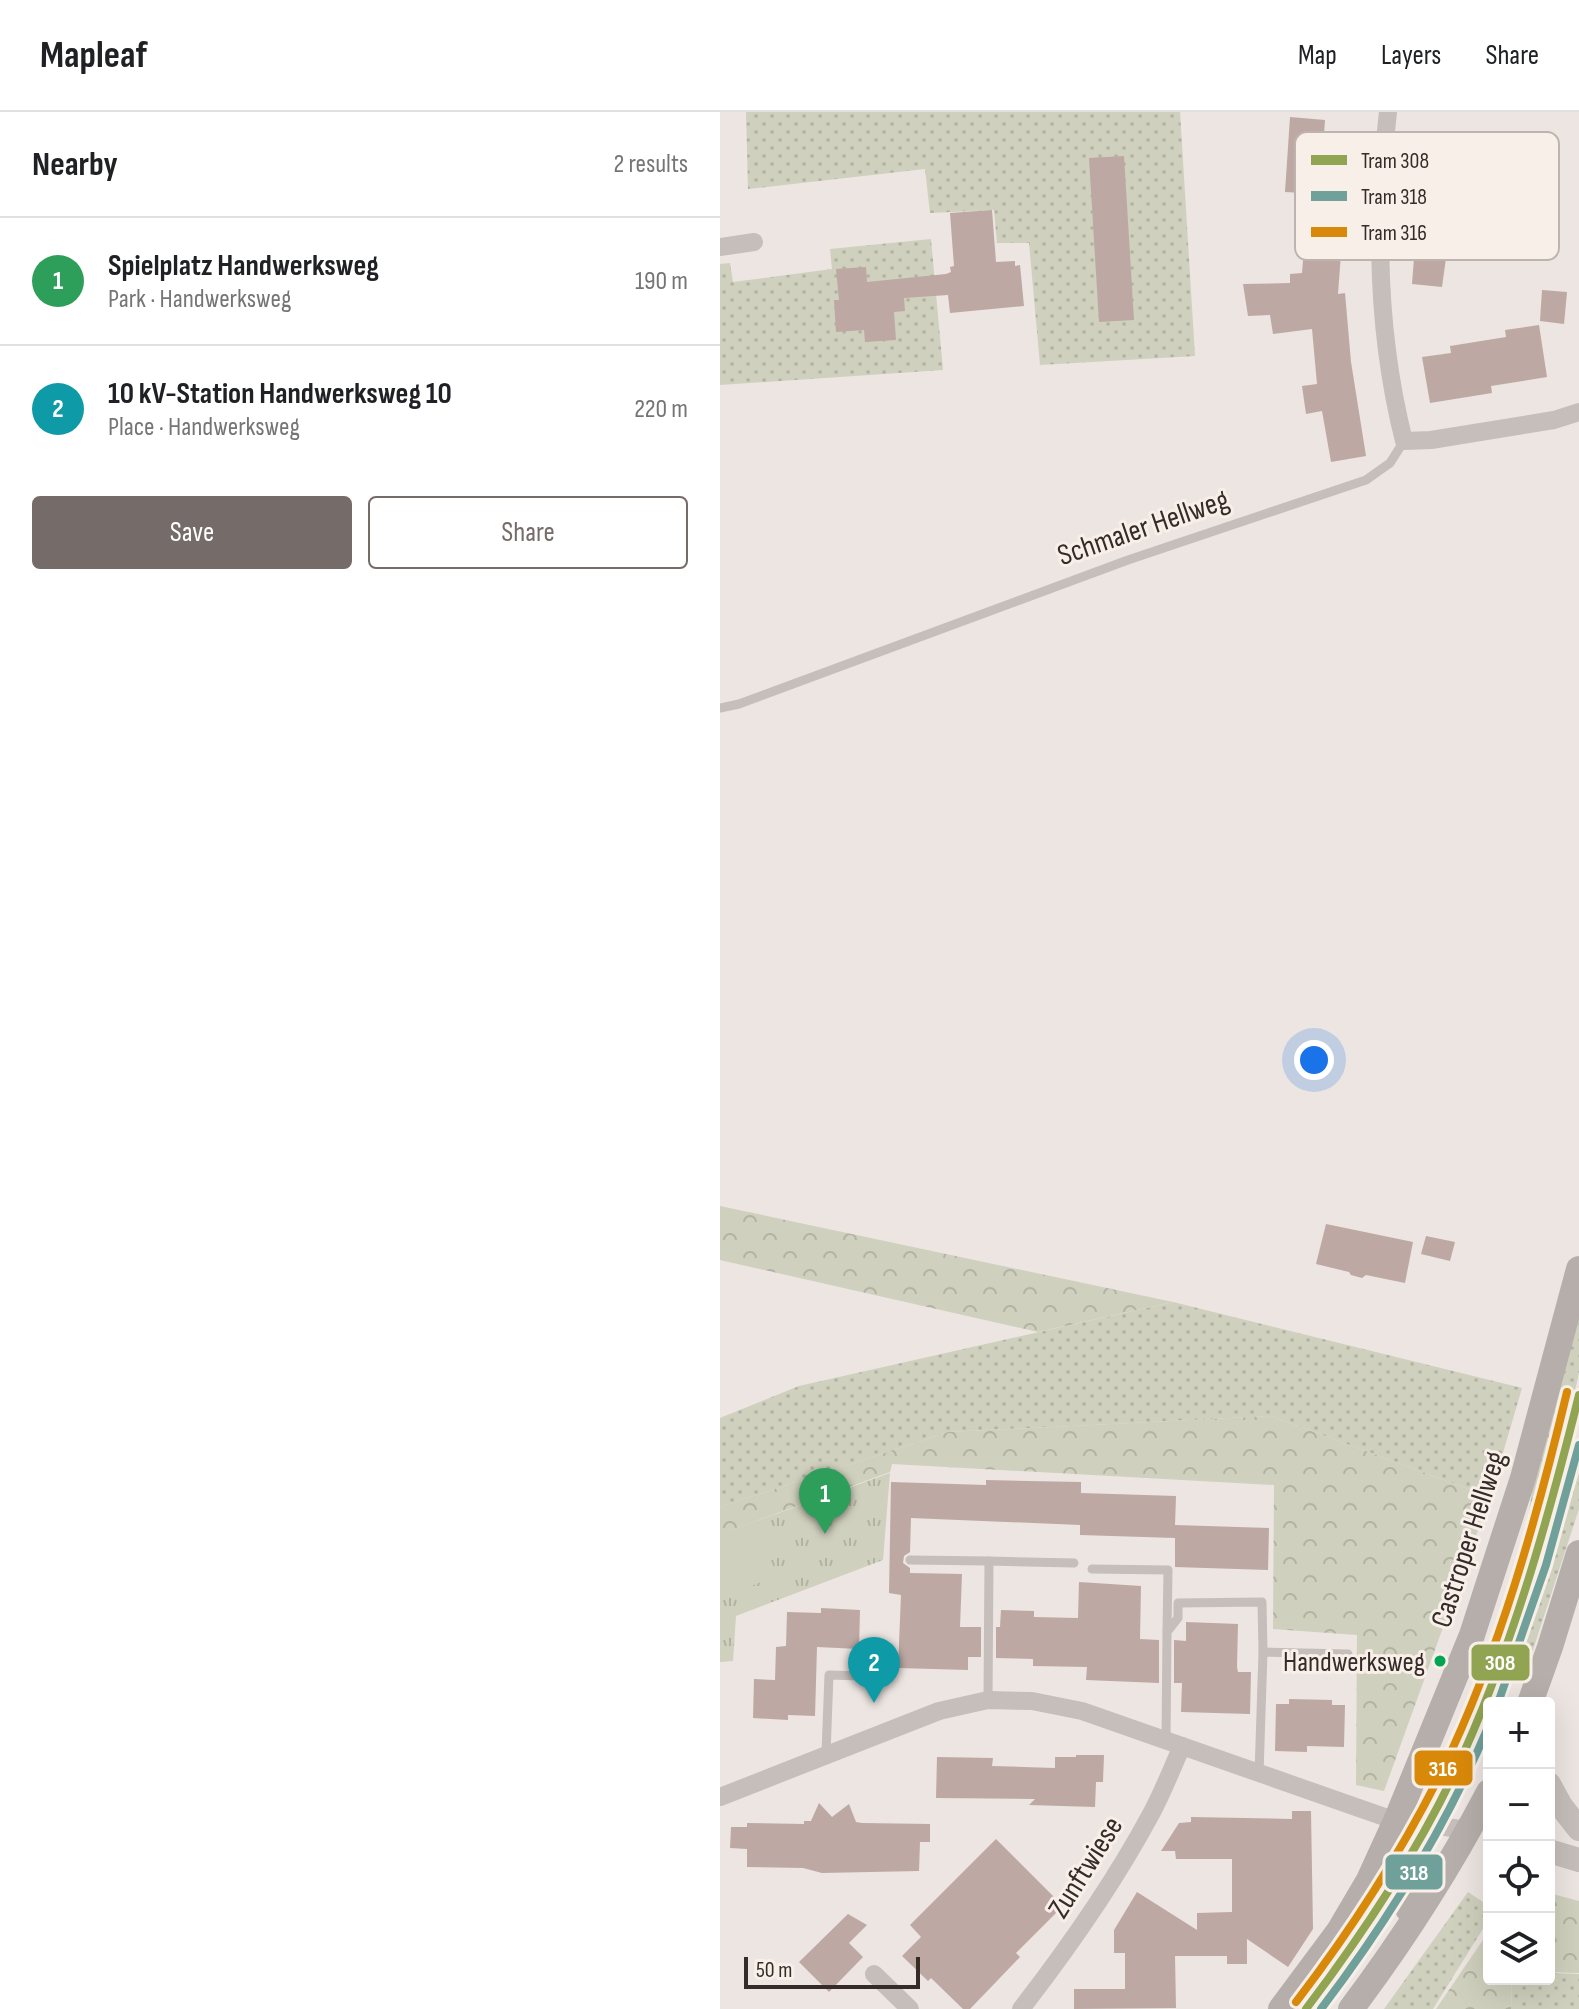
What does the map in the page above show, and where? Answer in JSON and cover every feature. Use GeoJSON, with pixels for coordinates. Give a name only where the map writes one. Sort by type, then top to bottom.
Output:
{"type":"FeatureCollection","features":[{"type":"Feature","properties":{"kind":"main road","name":"Castroper Hellweg"},"geometry":{"type":"LineString","coordinates":[[1281,2009],[1345,1921],[1369,1880],[1472,1635],[1523,1478],[1579,1269]]}},
{"type":"Feature","properties":{"kind":"main road"},"geometry":{"type":"LineString","coordinates":[[1532,1697],[1579,1553]]}},
{"type":"Feature","properties":{"kind":"main road"},"geometry":{"type":"LineString","coordinates":[[1368,1987],[1370,1969],[1419,1890],[1419,1864],[1396,1821]]}},
{"type":"Feature","properties":{"kind":"main road"},"geometry":{"type":"LineString","coordinates":[[1351,2009],[1479,1833]]}},
{"type":"Feature","properties":{"kind":"street"},"geometry":{"type":"LineString","coordinates":[[1386,132],[1388,112]]}},
{"type":"Feature","properties":{"kind":"street"},"geometry":{"type":"LineString","coordinates":[[720,247],[754,242]]}},
{"type":"Feature","properties":{"kind":"street"},"geometry":{"type":"LineString","coordinates":[[1380,260],[1388,347],[1404,441],[1431,440],[1539,423],[1578,413]]}},
{"type":"Feature","properties":{"kind":"street"},"geometry":{"type":"LineString","coordinates":[[720,1797],[939,1711],[988,1700],[1032,1701],[1082,1711],[1396,1821],[1479,1833]]}},
{"type":"Feature","properties":{"kind":"street","name":"Zunftwiese"},"geometry":{"type":"LineString","coordinates":[[1021,2009],[1071,1945],[1151,1814],[1174,1743]]}},
{"type":"Feature","properties":{"kind":"street"},"geometry":{"type":"LineString","coordinates":[[1555,1795],[1579,1829]]}},
{"type":"Feature","properties":{"kind":"street"},"geometry":{"type":"LineString","coordinates":[[1555,1853],[1579,1860]]}},
{"type":"Feature","properties":{"kind":"street"},"geometry":{"type":"LineString","coordinates":[[874,1974],[910,2009]]}},
{"type":"Feature","properties":{"kind":"lane","name":"Schmaler Hellweg"},"geometry":{"type":"LineString","coordinates":[[720,708],[739,704],[1128,560],[1366,480],[1390,463],[1404,441]]}},
{"type":"Feature","properties":{"kind":"lane"},"geometry":{"type":"LineString","coordinates":[[910,1560],[1074,1563]]}},
{"type":"Feature","properties":{"kind":"lane"},"geometry":{"type":"LineString","coordinates":[[988,1700],[989,1561]]}},
{"type":"Feature","properties":{"kind":"lane"},"geometry":{"type":"LineString","coordinates":[[1092,1569],[1168,1570],[1167,1632],[1174,1743]]}},
{"type":"Feature","properties":{"kind":"lane"},"geometry":{"type":"LineString","coordinates":[[1167,1632],[1178,1618],[1178,1603],[1262,1602],[1259,1774]]}},
{"type":"Feature","properties":{"kind":"lane"},"geometry":{"type":"LineString","coordinates":[[1263,1652],[1348,1654]]}},
{"type":"Feature","properties":{"kind":"lane"},"geometry":{"type":"LineString","coordinates":[[826,1753],[829,1675],[864,1676]]}},
{"type":"Feature","properties":{"kind":"green space"},"geometry":{"type":"Polygon","coordinates":[[[746,112],[1180,112],[1195,356],[1040,365],[1029,243],[997,243],[994,210],[930,213],[925,169],[748,189],[746,112]]]}},
{"type":"Feature","properties":{"kind":"green space"},"geometry":{"type":"Polygon","coordinates":[[[931,239],[943,370],[720,385],[720,264],[730,263],[733,282],[832,269],[830,249],[931,239]]]}},
{"type":"Feature","properties":{"kind":"green space"},"geometry":{"type":"Polygon","coordinates":[[[720,1206],[1173,1302],[1038,1332],[720,1260],[720,1206]]]}},
{"type":"Feature","properties":{"kind":"green space"},"geometry":{"type":"Polygon","coordinates":[[[1173,1302],[1522,1388],[1490,1497],[1271,1416],[948,1432],[720,1507],[720,1418],[799,1386],[1173,1302]]]}},
{"type":"Feature","properties":{"kind":"green space"},"geometry":{"type":"Polygon","coordinates":[[[1579,1308],[1579,1372],[1570,1414],[1530,1558],[1499,1650],[1489,1645],[1525,1538],[1534,1478],[1579,1308]]]}},
{"type":"Feature","properties":{"kind":"green space"},"geometry":{"type":"Polygon","coordinates":[[[1271,1416],[1490,1497],[1384,1791],[1356,1785],[1357,1635],[1273,1629],[1274,1485],[892,1464],[890,1472],[720,1534],[720,1507],[948,1432],[1271,1416]]]}},
{"type":"Feature","properties":{"kind":"green space"},"geometry":{"type":"Polygon","coordinates":[[[890,1473],[883,1560],[736,1616],[733,1661],[720,1662],[720,1534],[890,1473]]]}},
{"type":"Feature","properties":{"kind":"green space"},"geometry":{"type":"Polygon","coordinates":[[[1579,1473],[1579,1509],[1529,1662],[1521,1658],[1579,1473]]]}},
{"type":"Feature","properties":{"kind":"green space"},"geometry":{"type":"Polygon","coordinates":[[[756,1521],[777,1576],[720,1598],[720,1534],[756,1521]]]}},
{"type":"Feature","properties":{"kind":"green space"},"geometry":{"type":"Polygon","coordinates":[[[1468,1892],[1483,1902],[1483,1929],[1433,2009],[1384,2009],[1468,1892]]]}},
{"type":"Feature","properties":{"kind":"green space"},"geometry":{"type":"Polygon","coordinates":[[[1555,1895],[1579,1901],[1579,1973],[1555,1972],[1555,1895]]]}},
{"type":"Feature","properties":{"kind":"green space"},"geometry":{"type":"Polygon","coordinates":[[[1483,1940],[1483,1985],[1512,1985],[1511,2009],[1436,2009],[1483,1940]]]}},
{"type":"Feature","properties":{"kind":"green space"},"geometry":{"type":"Polygon","coordinates":[[[1555,1973],[1579,1974],[1579,2009],[1511,2009],[1512,1985],[1555,1985],[1555,1973]]]}},
{"type":"Feature","properties":{"kind":"building"},"geometry":{"type":"Polygon","coordinates":[[[1290,117],[1325,120],[1324,132],[1295,132],[1295,193],[1285,192],[1290,117]]]}},
{"type":"Feature","properties":{"kind":"building"},"geometry":{"type":"Polygon","coordinates":[[[1124,156],[1134,320],[1099,322],[1089,158],[1124,156]]]}},
{"type":"Feature","properties":{"kind":"building"},"geometry":{"type":"Polygon","coordinates":[[[992,210],[996,262],[1015,261],[1015,266],[1020,265],[1024,306],[950,313],[948,295],[904,298],[905,311],[894,312],[896,340],[865,342],[864,330],[836,332],[834,300],[839,300],[836,269],[866,267],[867,282],[946,274],[954,266],[950,213],[992,210]]]}},
{"type":"Feature","properties":{"kind":"building"},"geometry":{"type":"Polygon","coordinates":[[[1303,260],[1341,260],[1338,294],[1345,293],[1351,362],[1366,456],[1331,462],[1322,411],[1306,414],[1302,386],[1317,384],[1312,329],[1273,334],[1270,315],[1248,316],[1243,284],[1290,283],[1290,274],[1302,273],[1303,260]]]}},
{"type":"Feature","properties":{"kind":"building"},"geometry":{"type":"Polygon","coordinates":[[[1414,260],[1446,260],[1442,287],[1412,284],[1414,260]]]}},
{"type":"Feature","properties":{"kind":"building"},"geometry":{"type":"Polygon","coordinates":[[[1542,290],[1567,292],[1564,324],[1540,321],[1542,290]]]}},
{"type":"Feature","properties":{"kind":"building"},"geometry":{"type":"Polygon","coordinates":[[[1539,325],[1547,377],[1491,386],[1492,393],[1430,403],[1422,357],[1451,353],[1450,346],[1506,337],[1505,330],[1539,325]]]}},
{"type":"Feature","properties":{"kind":"building"},"geometry":{"type":"Polygon","coordinates":[[[1326,1224],[1413,1242],[1405,1283],[1366,1275],[1362,1278],[1316,1264],[1326,1224]]]}},
{"type":"Feature","properties":{"kind":"building"},"geometry":{"type":"Polygon","coordinates":[[[1426,1236],[1455,1242],[1450,1261],[1421,1254],[1426,1236]]]}},
{"type":"Feature","properties":{"kind":"building"},"geometry":{"type":"Polygon","coordinates":[[[986,1480],[1081,1482],[1081,1493],[1176,1496],[1175,1525],[1269,1528],[1268,1570],[1175,1567],[1175,1538],[1080,1535],[1080,1525],[911,1518],[910,1552],[904,1556],[903,1563],[910,1568],[910,1573],[962,1574],[960,1627],[981,1627],[981,1657],[968,1657],[968,1670],[898,1668],[901,1595],[889,1593],[891,1482],[986,1485],[986,1480]]]}},
{"type":"Feature","properties":{"kind":"building"},"geometry":{"type":"Polygon","coordinates":[[[1079,1582],[1141,1586],[1140,1639],[1159,1640],[1159,1683],[1086,1680],[1087,1667],[1033,1666],[1033,1659],[996,1658],[996,1627],[1000,1627],[1001,1610],[1034,1611],[1034,1617],[1078,1618],[1079,1582]]]}},
{"type":"Feature","properties":{"kind":"building"},"geometry":{"type":"Polygon","coordinates":[[[821,1608],[860,1610],[859,1649],[817,1647],[815,1716],[788,1715],[788,1720],[753,1718],[754,1679],[775,1680],[776,1647],[786,1646],[787,1612],[821,1613],[821,1608]]]}},
{"type":"Feature","properties":{"kind":"building"},"geometry":{"type":"Polygon","coordinates":[[[1186,1622],[1238,1624],[1237,1667],[1238,1672],[1251,1672],[1250,1714],[1181,1712],[1182,1683],[1174,1683],[1174,1640],[1186,1641],[1186,1622]]]}},
{"type":"Feature","properties":{"kind":"building"},"geometry":{"type":"Polygon","coordinates":[[[1289,1699],[1332,1700],[1332,1705],[1345,1705],[1344,1747],[1307,1746],[1307,1752],[1275,1751],[1276,1704],[1289,1704],[1289,1699]]]}},
{"type":"Feature","properties":{"kind":"building"},"geometry":{"type":"Polygon","coordinates":[[[1104,1755],[1103,1782],[1096,1782],[1095,1807],[1029,1805],[1035,1799],[936,1798],[937,1757],[993,1758],[992,1766],[1055,1768],[1055,1757],[1104,1755]]]}},
{"type":"Feature","properties":{"kind":"building"},"geometry":{"type":"Polygon","coordinates":[[[819,1803],[832,1817],[849,1804],[856,1822],[930,1824],[930,1842],[920,1842],[919,1871],[822,1873],[803,1868],[747,1867],[747,1849],[730,1848],[731,1827],[747,1827],[747,1823],[804,1824],[804,1821],[811,1821],[819,1803]]]}},
{"type":"Feature","properties":{"kind":"building"},"geometry":{"type":"Polygon","coordinates":[[[1292,1811],[1311,1811],[1313,1929],[1288,1967],[1247,1939],[1247,1964],[1227,1964],[1227,1956],[1175,1956],[1176,2008],[1074,2009],[1074,1989],[1125,1989],[1125,1953],[1114,1953],[1114,1930],[1137,1892],[1197,1930],[1197,1913],[1232,1912],[1232,1859],[1176,1859],[1175,1851],[1161,1851],[1179,1823],[1191,1822],[1191,1817],[1292,1819],[1292,1811]]]}},
{"type":"Feature","properties":{"kind":"building"},"geometry":{"type":"Polygon","coordinates":[[[996,1839],[1063,1906],[1016,1953],[1020,1957],[970,2009],[963,2009],[931,1978],[928,1981],[902,1956],[921,1937],[910,1925],[996,1839]]]}},
{"type":"Feature","properties":{"kind":"building"},"geometry":{"type":"Polygon","coordinates":[[[848,1914],[867,1925],[849,1943],[863,1957],[829,1992],[799,1962],[848,1914]]]}},
{"type":"Feature","properties":{"kind":"tram line","name":"316"},"geometry":{"type":"LineString","coordinates":[[1296,2002],[1337,1947],[1393,1861],[1463,1726],[1515,1585],[1567,1392]]}},
{"type":"Feature","properties":{"kind":"tram line","name":"308"},"geometry":{"type":"LineString","coordinates":[[1306,2009],[1404,1866],[1454,1774],[1493,1682],[1526,1588],[1579,1395]]}},
{"type":"Feature","properties":{"kind":"tram line","name":"318"},"geometry":{"type":"LineString","coordinates":[[1500,1697],[1546,1565],[1579,1445]]}},
{"type":"Feature","properties":{"kind":"tram line","name":"318"},"geometry":{"type":"LineString","coordinates":[[1321,2009],[1414,1872],[1454,1800],[1483,1738]]}},
{"type":"Feature","properties":{"kind":"place","name":"Spielplatz Handwerksweg"},"geometry":{"type":"Point","coordinates":[825,1534]}},
{"type":"Feature","properties":{"kind":"place","name":"Handwerksweg"},"geometry":{"type":"Point","coordinates":[1440,1661]}},
{"type":"Feature","properties":{"kind":"place","name":"10 kV-Station Handwerksweg 10"},"geometry":{"type":"Point","coordinates":[874,1703]}}]}
